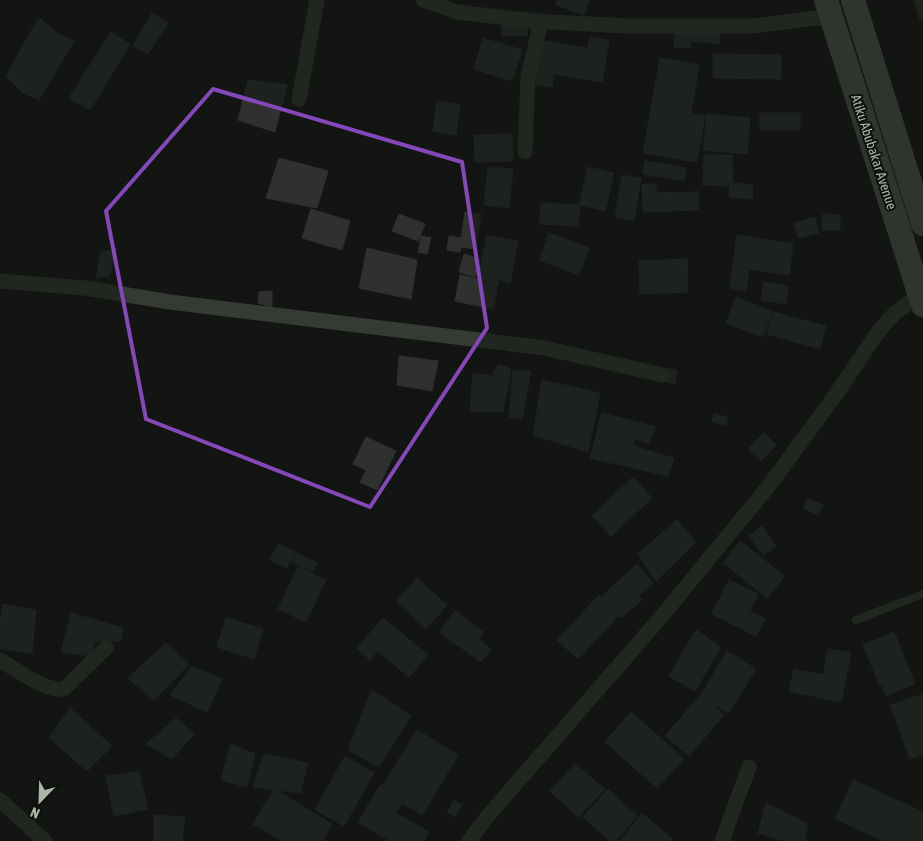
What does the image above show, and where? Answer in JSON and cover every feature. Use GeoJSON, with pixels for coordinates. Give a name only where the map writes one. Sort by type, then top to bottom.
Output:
{"type":"FeatureCollection","features":[{"type":"Feature","properties":{"kind":"main road","name":"Atiku Abubakar Avenue"},"geometry":{"type":"LineString","coordinates":[[853,0],[923,224]]}},
{"type":"Feature","properties":{"kind":"main road","name":"Atiku Abubakar Avenue"},"geometry":{"type":"LineString","coordinates":[[829,8],[922,297]]}},
{"type":"Feature","properties":{"kind":"street"},"geometry":{"type":"LineString","coordinates":[[299,99],[317,0]]}},
{"type":"Feature","properties":{"kind":"street"},"geometry":{"type":"LineString","coordinates":[[423,0],[456,12],[541,21],[627,26],[754,26],[829,8]]}},
{"type":"Feature","properties":{"kind":"street"},"geometry":{"type":"LineString","coordinates":[[525,152],[528,78],[541,21]]}},
{"type":"Feature","properties":{"kind":"street"},"geometry":{"type":"LineString","coordinates":[[0,281],[85,288],[170,302],[544,348],[663,375]]}},
{"type":"Feature","properties":{"kind":"street"},"geometry":{"type":"LineString","coordinates":[[470,841],[487,818],[654,624],[768,487],[878,332],[894,314],[922,297]]}},
{"type":"Feature","properties":{"kind":"street"},"geometry":{"type":"LineString","coordinates":[[0,660],[46,686],[57,690],[64,689],[106,648]]}},
{"type":"Feature","properties":{"kind":"street"},"geometry":{"type":"LineString","coordinates":[[722,841],[749,767]]}},
{"type":"Feature","properties":{"kind":"street"},"geometry":{"type":"LineString","coordinates":[[0,800],[45,841]]}},
{"type":"Feature","properties":{"kind":"lane"},"geometry":{"type":"LineString","coordinates":[[856,620],[923,594]]}},
{"type":"Feature","properties":{"kind":"highlighted area"},"geometry":{"type":"Polygon","coordinates":[[[213,89],[462,162],[487,328],[370,507],[146,419],[106,211],[213,89]]]}},
{"type":"Feature","properties":{"kind":"building"},"geometry":{"type":"Polygon","coordinates":[[[557,0],[589,1],[584,15],[556,5],[557,0]]]}},
{"type":"Feature","properties":{"kind":"building"},"geometry":{"type":"Polygon","coordinates":[[[914,0],[923,0],[923,19],[920,20],[914,0]]]}},
{"type":"Feature","properties":{"kind":"building"},"geometry":{"type":"Polygon","coordinates":[[[152,13],[168,23],[148,54],[133,46],[152,13]]]}},
{"type":"Feature","properties":{"kind":"building"},"geometry":{"type":"Polygon","coordinates":[[[39,17],[59,35],[74,41],[39,100],[23,93],[6,76],[39,17]]]}},
{"type":"Feature","properties":{"kind":"building"},"geometry":{"type":"Polygon","coordinates":[[[502,23],[527,23],[527,36],[502,36],[502,23]]]}},
{"type":"Feature","properties":{"kind":"building"},"geometry":{"type":"Polygon","coordinates":[[[675,29],[720,33],[719,44],[691,41],[690,48],[674,47],[675,29]]]}},
{"type":"Feature","properties":{"kind":"building"},"geometry":{"type":"Polygon","coordinates":[[[111,32],[130,44],[90,110],[69,98],[111,32]]]}},
{"type":"Feature","properties":{"kind":"building"},"geometry":{"type":"Polygon","coordinates":[[[590,37],[609,40],[602,82],[554,74],[552,87],[529,83],[536,40],[588,48],[590,37]]]}},
{"type":"Feature","properties":{"kind":"building"},"geometry":{"type":"Polygon","coordinates":[[[483,38],[522,50],[512,81],[474,69],[483,38]]]}},
{"type":"Feature","properties":{"kind":"building"},"geometry":{"type":"Polygon","coordinates":[[[713,54],[781,55],[781,79],[713,78],[713,54]]]}},
{"type":"Feature","properties":{"kind":"building"},"geometry":{"type":"Polygon","coordinates":[[[660,58],[699,65],[691,113],[705,116],[697,162],[643,153],[660,58]]]}},
{"type":"Feature","properties":{"kind":"building"},"geometry":{"type":"Polygon","coordinates":[[[248,80],[287,85],[275,132],[238,120],[248,80]]]}},
{"type":"Feature","properties":{"kind":"building"},"geometry":{"type":"Polygon","coordinates":[[[437,101],[460,105],[456,135],[433,131],[437,101]]]}},
{"type":"Feature","properties":{"kind":"building"},"geometry":{"type":"Polygon","coordinates":[[[760,113],[800,113],[800,130],[760,130],[760,113]]]}},
{"type":"Feature","properties":{"kind":"building"},"geometry":{"type":"Polygon","coordinates":[[[707,114],[750,118],[747,154],[703,150],[707,114]]]}},
{"type":"Feature","properties":{"kind":"building"},"geometry":{"type":"Polygon","coordinates":[[[512,134],[513,161],[475,162],[474,135],[512,134]]]}},
{"type":"Feature","properties":{"kind":"building"},"geometry":{"type":"Polygon","coordinates":[[[704,155],[733,155],[732,183],[753,185],[752,199],[729,197],[730,186],[703,185],[704,155]]]}},
{"type":"Feature","properties":{"kind":"building"},"geometry":{"type":"Polygon","coordinates":[[[279,158],[328,171],[317,208],[266,198],[279,158]]]}},
{"type":"Feature","properties":{"kind":"building"},"geometry":{"type":"Polygon","coordinates":[[[645,161],[686,168],[684,181],[643,174],[645,161]]]}},
{"type":"Feature","properties":{"kind":"building"},"geometry":{"type":"Polygon","coordinates":[[[488,167],[513,169],[509,208],[484,205],[488,167]]]}},
{"type":"Feature","properties":{"kind":"building"},"geometry":{"type":"Polygon","coordinates":[[[588,167],[614,173],[605,211],[580,205],[578,226],[539,224],[541,203],[579,205],[588,167]]]}},
{"type":"Feature","properties":{"kind":"building"},"geometry":{"type":"Polygon","coordinates":[[[622,175],[641,178],[634,220],[615,217],[622,175]]]}},
{"type":"Feature","properties":{"kind":"building"},"geometry":{"type":"Polygon","coordinates":[[[642,184],[656,184],[656,193],[698,192],[699,210],[643,212],[642,184]]]}},
{"type":"Feature","properties":{"kind":"building"},"geometry":{"type":"Polygon","coordinates":[[[311,209],[350,221],[342,250],[302,238],[311,209]]]}},
{"type":"Feature","properties":{"kind":"building"},"geometry":{"type":"Polygon","coordinates":[[[465,212],[481,214],[475,249],[461,247],[460,252],[447,250],[449,236],[461,238],[465,212]]]}},
{"type":"Feature","properties":{"kind":"building"},"geometry":{"type":"Polygon","coordinates":[[[399,214],[425,224],[418,241],[392,231],[399,214]]]}},
{"type":"Feature","properties":{"kind":"building"},"geometry":{"type":"Polygon","coordinates":[[[823,214],[840,215],[840,230],[822,230],[823,214]]]}},
{"type":"Feature","properties":{"kind":"building"},"geometry":{"type":"Polygon","coordinates":[[[815,217],[819,233],[798,238],[794,223],[815,217]]]}},
{"type":"Feature","properties":{"kind":"building"},"geometry":{"type":"Polygon","coordinates":[[[549,233],[589,248],[579,275],[539,260],[549,233]]]}},
{"type":"Feature","properties":{"kind":"building"},"geometry":{"type":"Polygon","coordinates":[[[487,235],[518,241],[510,283],[499,280],[493,309],[455,301],[460,275],[478,279],[487,235]]]}},
{"type":"Feature","properties":{"kind":"building"},"geometry":{"type":"Polygon","coordinates":[[[737,235],[793,244],[789,275],[749,269],[746,291],[730,288],[737,235]]]}},
{"type":"Feature","properties":{"kind":"building"},"geometry":{"type":"Polygon","coordinates":[[[421,236],[431,238],[427,254],[418,252],[421,236]]]}},
{"type":"Feature","properties":{"kind":"building"},"geometry":{"type":"Polygon","coordinates":[[[367,248],[417,260],[411,299],[359,288],[367,248]]]}},
{"type":"Feature","properties":{"kind":"building"},"geometry":{"type":"Polygon","coordinates":[[[116,249],[110,275],[96,279],[101,252],[116,249]]]}},
{"type":"Feature","properties":{"kind":"building"},"geometry":{"type":"Polygon","coordinates":[[[464,254],[480,259],[475,277],[459,272],[464,254]]]}},
{"type":"Feature","properties":{"kind":"building"},"geometry":{"type":"Polygon","coordinates":[[[687,259],[688,292],[640,294],[639,261],[687,259]]]}},
{"type":"Feature","properties":{"kind":"building"},"geometry":{"type":"Polygon","coordinates":[[[764,282],[788,286],[786,304],[761,300],[764,282]]]}},
{"type":"Feature","properties":{"kind":"building"},"geometry":{"type":"Polygon","coordinates":[[[272,291],[272,307],[258,303],[259,292],[272,291]]]}},
{"type":"Feature","properties":{"kind":"building"},"geometry":{"type":"Polygon","coordinates":[[[736,297],[772,311],[763,337],[726,323],[736,297]]]}},
{"type":"Feature","properties":{"kind":"building"},"geometry":{"type":"Polygon","coordinates":[[[773,312],[826,326],[820,349],[767,334],[773,312]]]}},
{"type":"Feature","properties":{"kind":"building"},"geometry":{"type":"Polygon","coordinates":[[[399,356],[438,361],[432,391],[397,385],[399,356]]]}},
{"type":"Feature","properties":{"kind":"building"},"geometry":{"type":"Polygon","coordinates":[[[498,364],[511,369],[503,412],[470,411],[473,373],[493,376],[498,364]]]}},
{"type":"Feature","properties":{"kind":"building"},"geometry":{"type":"Polygon","coordinates":[[[669,368],[677,370],[675,384],[667,382],[669,368]]]}},
{"type":"Feature","properties":{"kind":"building"},"geometry":{"type":"Polygon","coordinates":[[[513,371],[531,371],[522,419],[509,417],[513,371]]]}},
{"type":"Feature","properties":{"kind":"building"},"geometry":{"type":"Polygon","coordinates":[[[542,380],[600,393],[588,452],[533,435],[542,380]]]}},
{"type":"Feature","properties":{"kind":"building"},"geometry":{"type":"Polygon","coordinates":[[[602,413],[656,427],[649,443],[635,439],[633,446],[674,458],[668,476],[590,458],[602,413]]]}},
{"type":"Feature","properties":{"kind":"building"},"geometry":{"type":"Polygon","coordinates":[[[714,414],[728,417],[726,425],[712,422],[714,414]]]}},
{"type":"Feature","properties":{"kind":"building"},"geometry":{"type":"Polygon","coordinates":[[[764,433],[776,445],[761,461],[748,449],[764,433]]]}},
{"type":"Feature","properties":{"kind":"building"},"geometry":{"type":"Polygon","coordinates":[[[366,437],[396,451],[377,490],[360,482],[366,470],[353,464],[366,437]]]}},
{"type":"Feature","properties":{"kind":"building"},"geometry":{"type":"Polygon","coordinates":[[[633,477],[652,498],[611,536],[592,516],[633,477]]]}},
{"type":"Feature","properties":{"kind":"building"},"geometry":{"type":"Polygon","coordinates":[[[807,499],[823,505],[819,515],[804,509],[807,499]]]}},
{"type":"Feature","properties":{"kind":"building"},"geometry":{"type":"Polygon","coordinates":[[[677,520],[696,542],[656,581],[638,554],[677,520]]]}},
{"type":"Feature","properties":{"kind":"building"},"geometry":{"type":"Polygon","coordinates":[[[762,526],[776,546],[763,555],[749,536],[762,526]]]}},
{"type":"Feature","properties":{"kind":"building"},"geometry":{"type":"Polygon","coordinates":[[[740,541],[785,576],[767,598],[723,563],[740,541]]]}},
{"type":"Feature","properties":{"kind":"building"},"geometry":{"type":"Polygon","coordinates":[[[278,544],[295,552],[287,568],[270,560],[278,544]]]}},
{"type":"Feature","properties":{"kind":"building"},"geometry":{"type":"Polygon","coordinates":[[[296,553],[317,563],[313,572],[292,562],[296,553]]]}},
{"type":"Feature","properties":{"kind":"building"},"geometry":{"type":"Polygon","coordinates":[[[637,564],[653,583],[639,595],[642,600],[621,618],[601,597],[637,564]]]}},
{"type":"Feature","properties":{"kind":"building"},"geometry":{"type":"Polygon","coordinates":[[[298,567],[326,580],[306,622],[278,609],[298,567]]]}},
{"type":"Feature","properties":{"kind":"building"},"geometry":{"type":"Polygon","coordinates":[[[417,578],[447,605],[426,629],[396,601],[417,578]]]}},
{"type":"Feature","properties":{"kind":"building"},"geometry":{"type":"Polygon","coordinates":[[[729,580],[758,594],[750,611],[765,619],[756,636],[712,614],[729,580]]]}},
{"type":"Feature","properties":{"kind":"building"},"geometry":{"type":"Polygon","coordinates":[[[599,595],[620,614],[578,659],[557,640],[599,595]]]}},
{"type":"Feature","properties":{"kind":"building"},"geometry":{"type":"Polygon","coordinates":[[[3,604],[36,610],[32,653],[0,649],[0,623],[3,604]]]}},
{"type":"Feature","properties":{"kind":"building"},"geometry":{"type":"Polygon","coordinates":[[[455,611],[484,632],[478,639],[491,649],[481,662],[439,632],[455,611]]]}},
{"type":"Feature","properties":{"kind":"building"},"geometry":{"type":"Polygon","coordinates":[[[71,613],[123,628],[121,641],[94,641],[92,656],[61,652],[71,613]]]}},
{"type":"Feature","properties":{"kind":"building"},"geometry":{"type":"Polygon","coordinates":[[[226,618],[263,629],[254,659],[217,647],[226,618]]]}},
{"type":"Feature","properties":{"kind":"building"},"geometry":{"type":"Polygon","coordinates":[[[383,618],[428,655],[409,677],[377,651],[370,660],[357,648],[383,618]]]}},
{"type":"Feature","properties":{"kind":"building"},"geometry":{"type":"Polygon","coordinates":[[[696,630],[721,647],[695,691],[669,676],[696,630]]]}},
{"type":"Feature","properties":{"kind":"building"},"geometry":{"type":"Polygon","coordinates":[[[894,632],[915,684],[886,696],[863,645],[894,632]]]}},
{"type":"Feature","properties":{"kind":"building"},"geometry":{"type":"Polygon","coordinates":[[[166,643],[189,664],[154,700],[128,678],[166,643]]]}},
{"type":"Feature","properties":{"kind":"building"},"geometry":{"type":"Polygon","coordinates":[[[828,649],[851,653],[841,702],[789,691],[794,669],[823,675],[828,649]]]}},
{"type":"Feature","properties":{"kind":"building"},"geometry":{"type":"Polygon","coordinates":[[[727,651],[756,669],[729,713],[700,697],[727,651]]]}},
{"type":"Feature","properties":{"kind":"building"},"geometry":{"type":"Polygon","coordinates":[[[192,666],[222,679],[207,712],[170,695],[192,666]]]}},
{"type":"Feature","properties":{"kind":"building"},"geometry":{"type":"Polygon","coordinates":[[[372,690],[411,716],[379,767],[348,750],[372,690]]]}},
{"type":"Feature","properties":{"kind":"building"},"geometry":{"type":"Polygon","coordinates":[[[701,694],[724,715],[689,756],[665,736],[701,694]]]}},
{"type":"Feature","properties":{"kind":"building"},"geometry":{"type":"Polygon","coordinates":[[[923,694],[923,754],[910,759],[890,705],[923,694]]]}},
{"type":"Feature","properties":{"kind":"building"},"geometry":{"type":"Polygon","coordinates":[[[70,708],[112,746],[87,771],[49,738],[70,708]]]}},
{"type":"Feature","properties":{"kind":"building"},"geometry":{"type":"Polygon","coordinates":[[[631,712],[684,759],[657,788],[605,742],[631,712]]]}},
{"type":"Feature","properties":{"kind":"building"},"geometry":{"type":"Polygon","coordinates":[[[176,718],[194,734],[172,759],[146,744],[176,718]]]}},
{"type":"Feature","properties":{"kind":"building"},"geometry":{"type":"Polygon","coordinates":[[[417,730],[458,755],[422,815],[380,790],[417,730]]]}},
{"type":"Feature","properties":{"kind":"building"},"geometry":{"type":"Polygon","coordinates":[[[231,744],[255,754],[247,787],[221,780],[231,744]]]}},
{"type":"Feature","properties":{"kind":"building"},"geometry":{"type":"Polygon","coordinates":[[[264,754],[308,763],[300,793],[253,787],[264,754]]]}},
{"type":"Feature","properties":{"kind":"building"},"geometry":{"type":"Polygon","coordinates":[[[345,756],[374,773],[344,826],[315,810],[345,756]]]}},
{"type":"Feature","properties":{"kind":"building"},"geometry":{"type":"Polygon","coordinates":[[[575,764],[605,789],[578,817],[550,791],[575,764]]]}},
{"type":"Feature","properties":{"kind":"building"},"geometry":{"type":"Polygon","coordinates":[[[139,772],[148,809],[114,816],[106,776],[139,772]]]}},
{"type":"Feature","properties":{"kind":"building"},"geometry":{"type":"Polygon","coordinates":[[[853,780],[923,812],[923,841],[884,841],[835,819],[853,780]]]}},
{"type":"Feature","properties":{"kind":"building"},"geometry":{"type":"Polygon","coordinates":[[[380,785],[404,799],[396,813],[429,832],[424,841],[390,841],[358,822],[380,785]]]}},
{"type":"Feature","properties":{"kind":"building"},"geometry":{"type":"Polygon","coordinates":[[[274,789],[332,824],[322,841],[282,841],[253,824],[274,789]]]}},
{"type":"Feature","properties":{"kind":"building"},"geometry":{"type":"Polygon","coordinates":[[[608,789],[637,816],[616,841],[610,841],[583,817],[608,789]]]}},
{"type":"Feature","properties":{"kind":"building"},"geometry":{"type":"Polygon","coordinates":[[[454,800],[462,805],[455,817],[447,812],[454,800]]]}},
{"type":"Feature","properties":{"kind":"building"},"geometry":{"type":"Polygon","coordinates":[[[766,803],[808,824],[804,841],[785,841],[758,833],[766,803]]]}},
{"type":"Feature","properties":{"kind":"building"},"geometry":{"type":"Polygon","coordinates":[[[642,813],[672,839],[670,841],[620,841],[642,813]]]}},
{"type":"Feature","properties":{"kind":"building"},"geometry":{"type":"Polygon","coordinates":[[[154,815],[185,817],[182,841],[154,841],[154,815]]]}}]}
